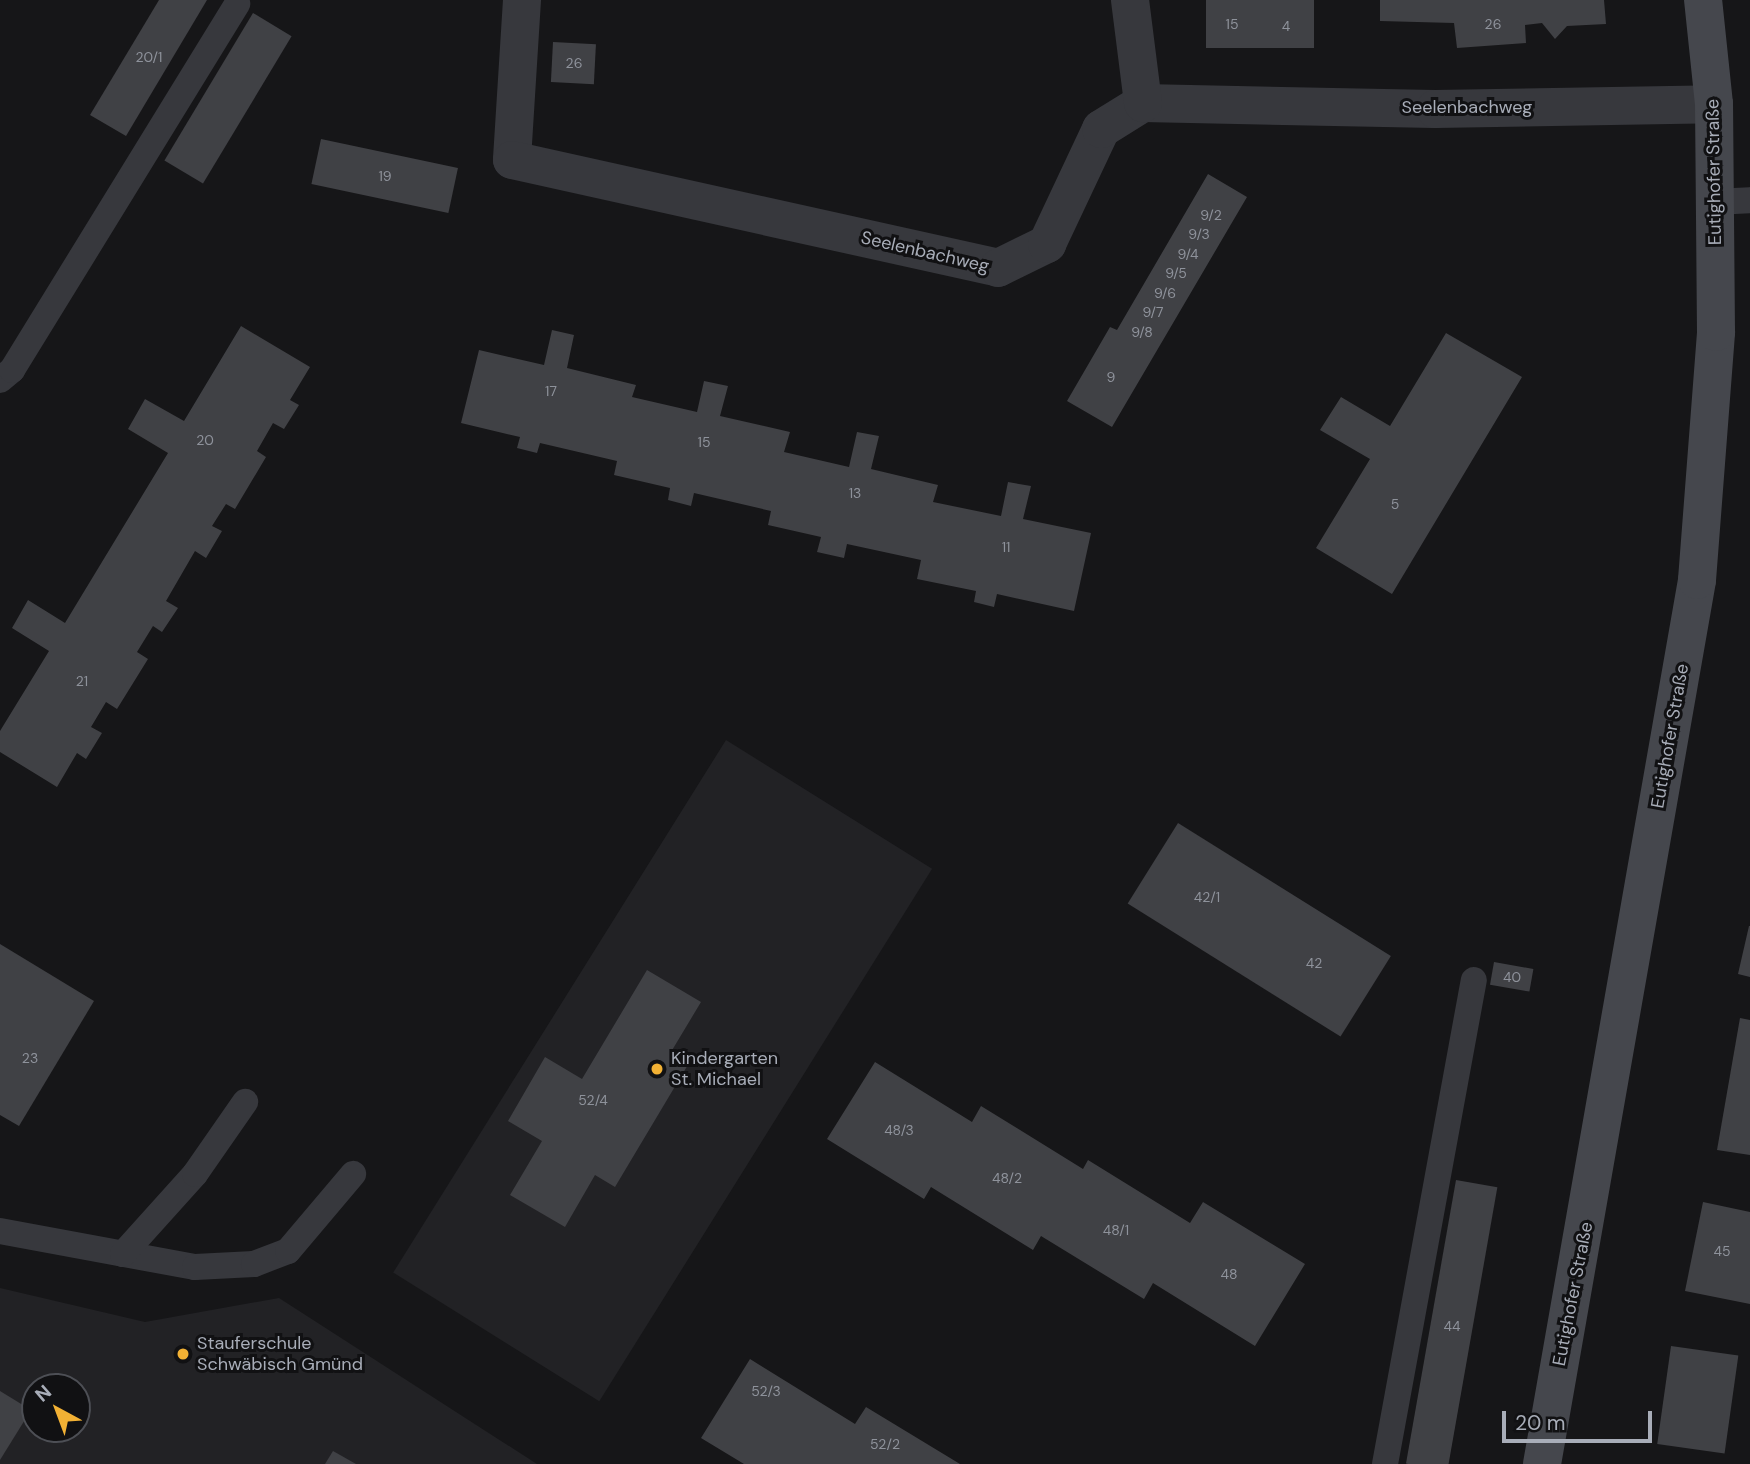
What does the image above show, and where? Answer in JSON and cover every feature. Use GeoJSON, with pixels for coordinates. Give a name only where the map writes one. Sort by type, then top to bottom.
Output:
{"type":"FeatureCollection","features":[{"type":"Feature","properties":{"kind":"street","name":"Seelenbachweg"},"geometry":{"type":"LineString","coordinates":[[522,0],[512,160],[998,268],[1047,244],[1101,129],[1143,103],[1435,109],[1714,104]]}},
{"type":"Feature","properties":{"kind":"street"},"geometry":{"type":"LineString","coordinates":[[1130,0],[1143,103]]}},
{"type":"Feature","properties":{"kind":"street","name":"Eutighofer Straße"},"geometry":{"type":"LineString","coordinates":[[1542,1464],[1698,580],[1716,332],[1732,201],[1714,104],[1703,0]]}},
{"type":"Feature","properties":{"kind":"lane"},"geometry":{"type":"LineString","coordinates":[[0,380],[12,370],[237,4]]}},
{"type":"Feature","properties":{"kind":"lane"},"geometry":{"type":"LineString","coordinates":[[1385,1464],[1474,981]]}},
{"type":"Feature","properties":{"kind":"lane"},"geometry":{"type":"LineString","coordinates":[[123,1254],[195,1174],[245,1102]]}},
{"type":"Feature","properties":{"kind":"lane"},"geometry":{"type":"LineString","coordinates":[[0,1231],[195,1267],[254,1264],[288,1251],[353,1174]]}},
{"type":"Feature","properties":{"kind":"shaded area","name":"Kindergarten St. Michael"},"geometry":{"type":"Polygon","coordinates":[[[726,740],[932,869],[599,1401],[393,1273],[726,740]]]}},
{"type":"Feature","properties":{"kind":"shaded area","name":"Stauferschule Schwäbisch Gmünd"},"geometry":{"type":"Polygon","coordinates":[[[0,1288],[145,1322],[279,1298],[537,1464],[0,1464],[0,1288]]]}},
{"type":"Feature","properties":{"kind":"building"},"geometry":{"type":"Polygon","coordinates":[[[159,0],[207,0],[126,136],[90,115],[159,0]]]}},
{"type":"Feature","properties":{"kind":"building"},"geometry":{"type":"Polygon","coordinates":[[[1206,0],[1314,0],[1314,48],[1206,48],[1206,0]]]}},
{"type":"Feature","properties":{"kind":"building"},"geometry":{"type":"Polygon","coordinates":[[[1380,0],[1604,0],[1606,24],[1567,26],[1555,39],[1542,23],[1525,25],[1526,43],[1457,48],[1454,23],[1380,21],[1380,0]]]}},
{"type":"Feature","properties":{"kind":"building"},"geometry":{"type":"Polygon","coordinates":[[[253,13],[292,36],[203,184],[164,160],[253,13]]]}},
{"type":"Feature","properties":{"kind":"building"},"geometry":{"type":"Polygon","coordinates":[[[553,42],[596,44],[594,84],[551,82],[553,42]]]}},
{"type":"Feature","properties":{"kind":"building"},"geometry":{"type":"Polygon","coordinates":[[[321,139],[458,168],[448,213],[311,184],[321,139]]]}},
{"type":"Feature","properties":{"kind":"building"},"geometry":{"type":"Polygon","coordinates":[[[1208,174],[1247,197],[1112,427],[1067,401],[1110,327],[1117,330],[1208,174]]]}},
{"type":"Feature","properties":{"kind":"building"},"geometry":{"type":"Polygon","coordinates":[[[241,326],[310,367],[290,400],[299,405],[284,429],[273,423],[257,451],[266,457],[235,509],[226,504],[212,526],[222,531],[206,558],[195,551],[166,601],[178,608],[162,632],[153,626],[137,652],[148,659],[117,709],[106,702],[91,727],[102,733],[86,759],[77,753],[57,787],[0,752],[0,731],[49,651],[12,628],[28,600],[65,623],[168,453],[128,429],[145,399],[184,421],[241,326]]]}},
{"type":"Feature","properties":{"kind":"building"},"geometry":{"type":"Polygon","coordinates":[[[552,330],[574,335],[567,368],[636,385],[632,397],[697,412],[704,381],[728,386],[720,416],[790,432],[784,452],[849,467],[857,432],[879,436],[871,469],[938,485],[933,502],[1001,516],[1008,482],[1031,486],[1023,519],[1091,533],[1074,611],[997,594],[994,607],[974,602],[976,591],[917,579],[921,560],[847,544],[844,558],[817,552],[821,537],[768,525],[771,511],[694,493],[691,506],[668,500],[670,488],[614,475],[617,461],[540,443],[537,453],[517,448],[520,437],[461,423],[479,350],[544,365],[552,330]]]}},
{"type":"Feature","properties":{"kind":"building"},"geometry":{"type":"Polygon","coordinates":[[[1446,333],[1522,377],[1392,594],[1316,548],[1370,459],[1320,430],[1341,397],[1390,426],[1446,333]]]}},
{"type":"Feature","properties":{"kind":"building"},"geometry":{"type":"Polygon","coordinates":[[[1178,823],[1391,956],[1341,1037],[1128,904],[1178,823]]]}},
{"type":"Feature","properties":{"kind":"building"},"geometry":{"type":"Polygon","coordinates":[[[1750,926],[1750,977],[1738,974],[1750,926]]]}},
{"type":"Feature","properties":{"kind":"building"},"geometry":{"type":"Polygon","coordinates":[[[0,944],[94,1001],[19,1126],[0,1115],[0,944]]]}},
{"type":"Feature","properties":{"kind":"building"},"geometry":{"type":"Polygon","coordinates":[[[1494,962],[1533,969],[1529,992],[1490,985],[1494,962]]]}},
{"type":"Feature","properties":{"kind":"building","name":"Kindergarten St. Michael"},"geometry":{"type":"Polygon","coordinates":[[[647,970],[701,1002],[671,1052],[689,1063],[615,1187],[595,1175],[565,1227],[510,1195],[542,1141],[508,1121],[545,1057],[582,1079],[647,970]]]}},
{"type":"Feature","properties":{"kind":"building"},"geometry":{"type":"Polygon","coordinates":[[[1740,1018],[1750,1020],[1750,1155],[1717,1150],[1740,1018]]]}},
{"type":"Feature","properties":{"kind":"building"},"geometry":{"type":"Polygon","coordinates":[[[875,1062],[972,1122],[981,1106],[1083,1169],[1088,1160],[1190,1223],[1203,1202],[1305,1264],[1255,1346],[1153,1283],[1144,1299],[1041,1236],[1033,1250],[931,1187],[924,1199],[827,1139],[875,1062]]]}},
{"type":"Feature","properties":{"kind":"building"},"geometry":{"type":"Polygon","coordinates":[[[1456,1180],[1497,1187],[1449,1464],[1406,1464],[1456,1180]]]}},
{"type":"Feature","properties":{"kind":"building"},"geometry":{"type":"Polygon","coordinates":[[[1703,1202],[1750,1212],[1750,1304],[1685,1291],[1703,1202]]]}},
{"type":"Feature","properties":{"kind":"building"},"geometry":{"type":"Polygon","coordinates":[[[1671,1346],[1738,1355],[1725,1454],[1657,1444],[1671,1346]]]}},
{"type":"Feature","properties":{"kind":"building"},"geometry":{"type":"Polygon","coordinates":[[[750,1359],[855,1424],[866,1407],[960,1464],[744,1464],[701,1438],[750,1359]]]}},
{"type":"Feature","properties":{"kind":"building"},"geometry":{"type":"Polygon","coordinates":[[[0,1391],[21,1404],[21,1426],[0,1460],[0,1391]]]}},
{"type":"Feature","properties":{"kind":"building"},"geometry":{"type":"Polygon","coordinates":[[[333,1451],[356,1464],[325,1464],[333,1451]]]}},
{"type":"Feature","properties":{"kind":"place","name":"Kindergarten St. Michael"},"geometry":{"type":"Point","coordinates":[657,1069]}},
{"type":"Feature","properties":{"kind":"place","name":"Stauferschule Schwäbisch Gmünd"},"geometry":{"type":"Point","coordinates":[183,1354]}}]}
